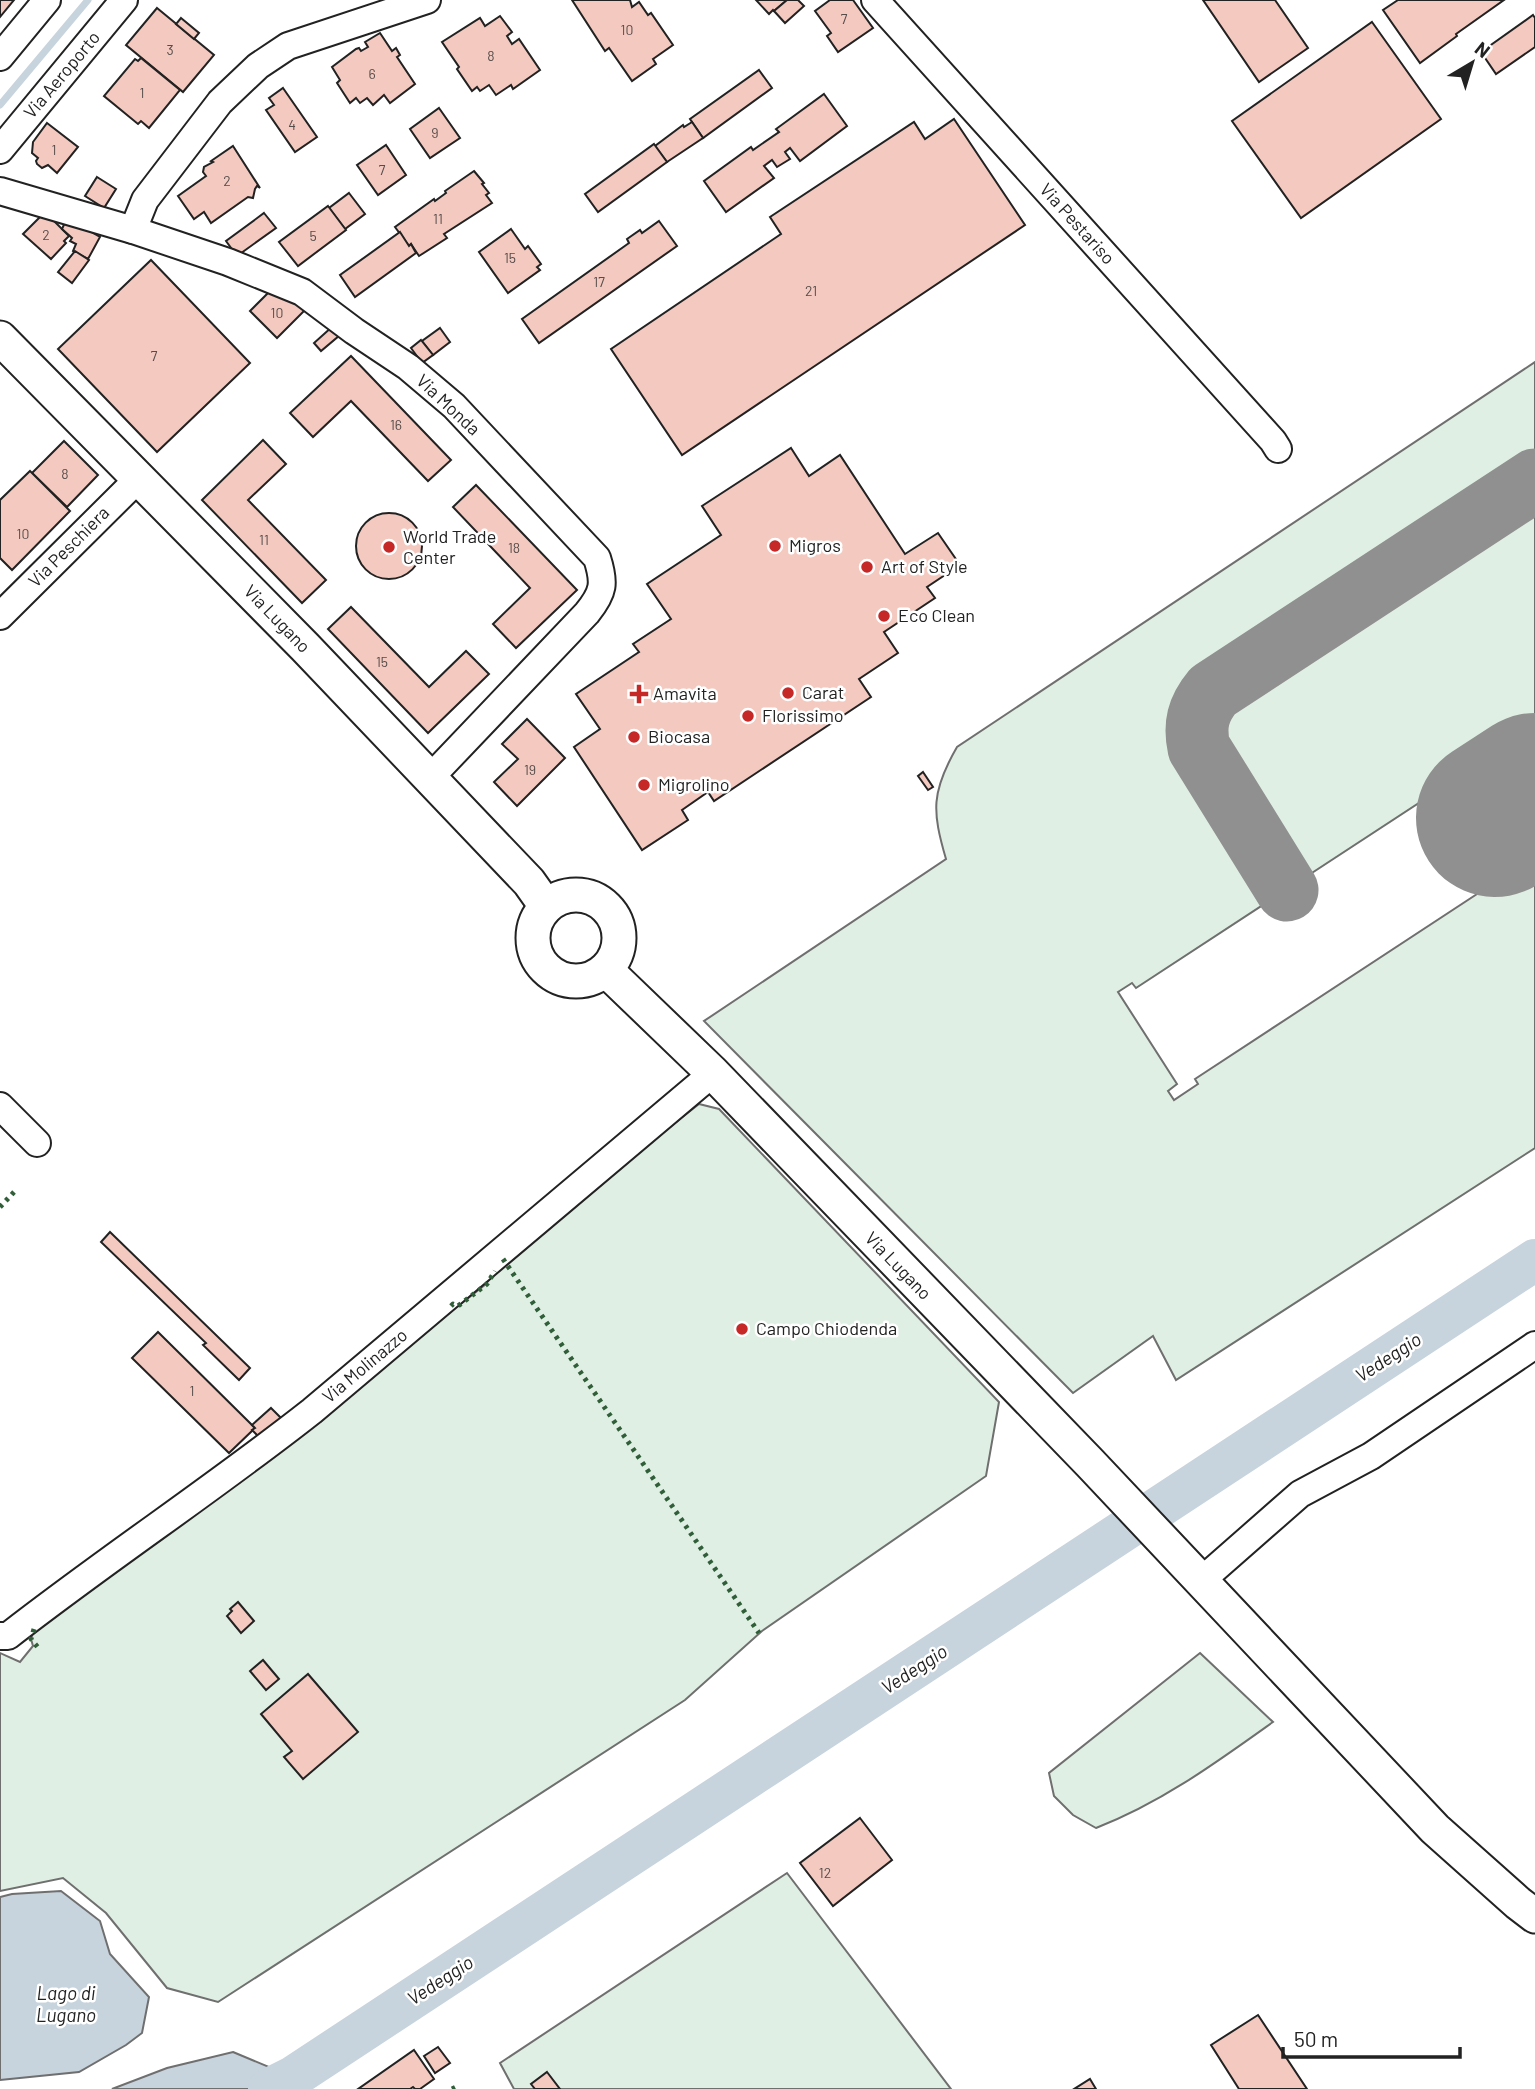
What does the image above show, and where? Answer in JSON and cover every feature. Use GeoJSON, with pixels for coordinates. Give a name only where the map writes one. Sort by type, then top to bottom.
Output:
{"type":"FeatureCollection","features":[{"type":"Feature","properties":{"kind":"main road","name":"Via Lugano"},"geometry":{"type":"LineString","coordinates":[[0,338],[296,638],[529,882],[546,906]]}},
{"type":"Feature","properties":{"kind":"main road"},"geometry":{"type":"LineString","coordinates":[[573,894],[588,896],[601,902],[612,913],[620,936],[614,960],[606,970],[593,978],[579,981],[564,979],[550,972],[540,962],[534,948],[533,933],[537,919],[546,906],[558,898],[573,894]]}},
{"type":"Feature","properties":{"kind":"main road","name":"Via Lugano"},"geometry":{"type":"LineString","coordinates":[[606,970],[713,1073],[1090,1463],[1435,1829],[1535,1916]]}},
{"type":"Feature","properties":{"kind":"street"},"geometry":{"type":"LineString","coordinates":[[0,57],[47,0]]}},
{"type":"Feature","properties":{"kind":"street","name":"Via Aeroporto"},"geometry":{"type":"LineString","coordinates":[[0,150],[124,0]]}},
{"type":"Feature","properties":{"kind":"street"},"geometry":{"type":"LineString","coordinates":[[133,230],[145,200],[220,102],[258,66],[288,46],[427,0]]}},
{"type":"Feature","properties":{"kind":"street","name":"Via Pestariso"},"geometry":{"type":"LineString","coordinates":[[875,0],[1278,449]]}},
{"type":"Feature","properties":{"kind":"street","name":"Via Monda"},"geometry":{"type":"LineString","coordinates":[[0,191],[133,230],[228,262],[302,292],[408,367],[454,406],[597,558],[603,575],[600,597],[429,779]]}},
{"type":"Feature","properties":{"kind":"street","name":"Via Peschiera"},"geometry":{"type":"LineString","coordinates":[[0,616],[138,478]]}},
{"type":"Feature","properties":{"kind":"street","name":"Via Molinazzo"},"geometry":{"type":"LineString","coordinates":[[0,1636],[8,1636],[312,1411],[713,1073]]}},
{"type":"Feature","properties":{"kind":"street"},"geometry":{"type":"LineString","coordinates":[[0,1106],[37,1143]]}},
{"type":"Feature","properties":{"kind":"street"},"geometry":{"type":"LineString","coordinates":[[1195,1572],[1300,1494],[1371,1455],[1535,1345]]}},
{"type":"Feature","properties":{"kind":"green space"},"geometry":{"type":"Polygon","coordinates":[[[1535,362],[1535,727],[1136,988],[1132,983],[1118,992],[1177,1084],[1168,1091],[1174,1100],[1198,1084],[1195,1079],[1535,856],[1535,1148],[1176,1380],[1153,1336],[1073,1393],[704,1021],[946,859],[938,828],[936,802],[942,777],[957,747],[1535,362]]]}},
{"type":"Feature","properties":{"kind":"green space"},"geometry":{"type":"Polygon","coordinates":[[[699,1104],[719,1109],[999,1402],[986,1476],[762,1631],[685,1700],[218,2002],[167,1988],[106,1913],[63,1878],[0,1891],[0,1653],[20,1662],[33,1646],[31,1639],[35,1626],[453,1304],[458,1306],[486,1284],[506,1256],[699,1104]]]}},
{"type":"Feature","properties":{"kind":"green space"},"geometry":{"type":"Polygon","coordinates":[[[1200,1653],[1273,1722],[1188,1781],[1120,1818],[1096,1828],[1073,1815],[1054,1796],[1049,1773],[1200,1653]]]}},
{"type":"Feature","properties":{"kind":"green space"},"geometry":{"type":"Polygon","coordinates":[[[787,1873],[951,2089],[514,2089],[500,2063],[787,1873]]]}},
{"type":"Feature","properties":{"kind":"water","name":"Lago di Lugano"},"geometry":{"type":"Polygon","coordinates":[[[61,1891],[100,1921],[110,1954],[149,1997],[142,2033],[79,2072],[0,2080],[0,1897],[61,1891]]]}},
{"type":"Feature","properties":{"kind":"water"},"geometry":{"type":"Polygon","coordinates":[[[233,2052],[293,2077],[287,2089],[112,2089],[167,2068],[233,2052]]]}},
{"type":"Feature","properties":{"kind":"building"},"geometry":{"type":"Polygon","coordinates":[[[0,0],[14,0],[0,17],[0,0]]]}},
{"type":"Feature","properties":{"kind":"building"},"geometry":{"type":"Polygon","coordinates":[[[572,0],[630,0],[632,7],[639,2],[648,15],[651,13],[673,45],[653,59],[656,64],[632,81],[609,48],[605,51],[572,0]]]}},
{"type":"Feature","properties":{"kind":"building"},"geometry":{"type":"Polygon","coordinates":[[[756,0],[787,0],[769,14],[756,0]]]}},
{"type":"Feature","properties":{"kind":"building"},"geometry":{"type":"Polygon","coordinates":[[[787,0],[798,0],[804,6],[785,23],[774,11],[787,0]]]}},
{"type":"Feature","properties":{"kind":"building"},"geometry":{"type":"Polygon","coordinates":[[[830,0],[853,0],[873,28],[838,52],[827,36],[831,33],[815,11],[830,0]]]}},
{"type":"Feature","properties":{"kind":"building"},"geometry":{"type":"Polygon","coordinates":[[[1203,0],[1275,0],[1308,48],[1259,82],[1203,0]]]}},
{"type":"Feature","properties":{"kind":"building"},"geometry":{"type":"Polygon","coordinates":[[[1398,0],[1504,0],[1420,63],[1383,10],[1398,0]]]}},
{"type":"Feature","properties":{"kind":"building"},"geometry":{"type":"Polygon","coordinates":[[[157,8],[214,55],[183,92],[126,45],[157,8]]]}},
{"type":"Feature","properties":{"kind":"building"},"geometry":{"type":"Polygon","coordinates":[[[1533,15],[1535,47],[1496,74],[1481,52],[1533,15]]]}},
{"type":"Feature","properties":{"kind":"building"},"geometry":{"type":"Polygon","coordinates":[[[500,16],[512,32],[507,36],[512,44],[519,39],[540,70],[513,89],[511,85],[496,95],[489,85],[480,91],[477,87],[472,91],[442,42],[480,18],[485,26],[500,16]]]}},
{"type":"Feature","properties":{"kind":"building"},"geometry":{"type":"Polygon","coordinates":[[[181,18],[199,33],[194,39],[176,24],[181,18]]]}},
{"type":"Feature","properties":{"kind":"building"},"geometry":{"type":"Polygon","coordinates":[[[1372,22],[1441,119],[1301,218],[1232,121],[1372,22]]]}},
{"type":"Feature","properties":{"kind":"building"},"geometry":{"type":"Polygon","coordinates":[[[380,33],[392,51],[396,48],[400,55],[397,57],[415,84],[390,103],[384,95],[373,105],[367,98],[360,103],[356,98],[350,103],[337,83],[340,80],[332,67],[356,49],[361,51],[368,47],[365,42],[380,33]]]}},
{"type":"Feature","properties":{"kind":"building"},"geometry":{"type":"Polygon","coordinates":[[[141,58],[180,90],[149,128],[141,121],[138,124],[104,96],[135,59],[138,61],[141,58]]]}},
{"type":"Feature","properties":{"kind":"building"},"geometry":{"type":"Polygon","coordinates":[[[759,70],[772,88],[703,138],[690,119],[759,70]]]}},
{"type":"Feature","properties":{"kind":"building"},"geometry":{"type":"Polygon","coordinates":[[[283,88],[317,137],[295,152],[266,110],[274,105],[269,98],[283,88]]]}},
{"type":"Feature","properties":{"kind":"building"},"geometry":{"type":"Polygon","coordinates":[[[824,94],[847,126],[800,161],[790,148],[785,152],[790,159],[777,167],[772,160],[764,166],[774,178],[726,212],[704,181],[751,147],[753,150],[779,132],[776,129],[824,94]]]}},
{"type":"Feature","properties":{"kind":"building"},"geometry":{"type":"Polygon","coordinates":[[[439,108],[460,138],[430,158],[410,129],[439,108]]]}},
{"type":"Feature","properties":{"kind":"building"},"geometry":{"type":"Polygon","coordinates":[[[954,119],[1025,225],[682,455],[611,349],[781,234],[770,217],[914,122],[925,139],[954,119]]]}},
{"type":"Feature","properties":{"kind":"building"},"geometry":{"type":"Polygon","coordinates":[[[692,122],[703,138],[667,162],[655,146],[683,125],[684,127],[692,122]]]}},
{"type":"Feature","properties":{"kind":"building"},"geometry":{"type":"Polygon","coordinates":[[[47,123],[78,147],[57,173],[48,165],[42,168],[37,164],[38,158],[32,153],[33,142],[47,123]]]}},
{"type":"Feature","properties":{"kind":"building"},"geometry":{"type":"Polygon","coordinates":[[[654,144],[667,162],[598,212],[585,194],[654,144]]]}},
{"type":"Feature","properties":{"kind":"building"},"geometry":{"type":"Polygon","coordinates":[[[386,145],[406,175],[378,195],[357,165],[386,145]]]}},
{"type":"Feature","properties":{"kind":"building"},"geometry":{"type":"Polygon","coordinates":[[[233,146],[260,188],[257,186],[253,198],[248,197],[211,223],[204,212],[194,219],[178,196],[206,176],[204,167],[233,146]]]}},
{"type":"Feature","properties":{"kind":"building"},"geometry":{"type":"Polygon","coordinates":[[[474,171],[484,183],[482,184],[489,193],[486,195],[492,203],[444,234],[447,238],[419,256],[395,227],[474,171]]]}},
{"type":"Feature","properties":{"kind":"building"},"geometry":{"type":"Polygon","coordinates":[[[97,177],[116,189],[104,208],[85,196],[97,177]]]}},
{"type":"Feature","properties":{"kind":"building"},"geometry":{"type":"Polygon","coordinates":[[[349,193],[365,214],[345,229],[329,208],[349,193]]]}},
{"type":"Feature","properties":{"kind":"building"},"geometry":{"type":"Polygon","coordinates":[[[328,206],[346,230],[298,266],[279,242],[328,206]]]}},
{"type":"Feature","properties":{"kind":"building"},"geometry":{"type":"Polygon","coordinates":[[[45,212],[69,236],[51,259],[23,234],[45,212]]]}},
{"type":"Feature","properties":{"kind":"building"},"geometry":{"type":"Polygon","coordinates":[[[264,213],[276,228],[237,256],[226,241],[264,213]]]}},
{"type":"Feature","properties":{"kind":"building"},"geometry":{"type":"Polygon","coordinates":[[[67,218],[100,237],[88,259],[73,251],[76,244],[70,241],[72,238],[62,229],[67,218]]]}},
{"type":"Feature","properties":{"kind":"building"},"geometry":{"type":"Polygon","coordinates":[[[659,221],[677,246],[539,343],[522,319],[629,243],[627,239],[640,230],[642,233],[659,221]]]}},
{"type":"Feature","properties":{"kind":"building"},"geometry":{"type":"Polygon","coordinates":[[[511,229],[525,249],[528,246],[541,264],[537,267],[540,270],[508,293],[479,252],[511,229]]]}},
{"type":"Feature","properties":{"kind":"building"},"geometry":{"type":"Polygon","coordinates":[[[400,232],[416,253],[355,297],[340,275],[400,232]]]}},
{"type":"Feature","properties":{"kind":"building"},"geometry":{"type":"Polygon","coordinates":[[[75,251],[89,260],[72,283],[58,272],[75,251]]]}},
{"type":"Feature","properties":{"kind":"building"},"geometry":{"type":"Polygon","coordinates":[[[151,260],[250,363],[157,452],[58,349],[151,260]]]}},
{"type":"Feature","properties":{"kind":"building"},"geometry":{"type":"Polygon","coordinates":[[[274,287],[292,296],[305,310],[277,338],[250,311],[274,287]]]}},
{"type":"Feature","properties":{"kind":"building"},"geometry":{"type":"Polygon","coordinates":[[[333,326],[340,335],[321,351],[314,343],[333,326]]]}},
{"type":"Feature","properties":{"kind":"building"},"geometry":{"type":"Polygon","coordinates":[[[440,328],[450,342],[433,355],[422,341],[440,328]]]}},
{"type":"Feature","properties":{"kind":"building"},"geometry":{"type":"Polygon","coordinates":[[[421,340],[433,355],[422,363],[411,348],[421,340]]]}},
{"type":"Feature","properties":{"kind":"building"},"geometry":{"type":"Polygon","coordinates":[[[351,356],[451,460],[428,481],[351,401],[313,437],[290,413],[351,356]]]}},
{"type":"Feature","properties":{"kind":"building"},"geometry":{"type":"Polygon","coordinates":[[[263,440],[286,464],[248,500],[326,580],[302,603],[202,500],[263,440]]]}},
{"type":"Feature","properties":{"kind":"building"},"geometry":{"type":"Polygon","coordinates":[[[64,441],[98,475],[67,507],[32,473],[64,441]]]}},
{"type":"Feature","properties":{"kind":"building"},"geometry":{"type":"Polygon","coordinates":[[[791,448],[809,476],[840,455],[905,554],[938,533],[960,565],[927,587],[935,598],[884,632],[898,653],[859,679],[871,697],[714,801],[708,792],[682,810],[688,820],[642,850],[574,747],[600,729],[576,694],[639,652],[633,644],[671,619],[647,584],[721,535],[702,506],[791,448]]]}},
{"type":"Feature","properties":{"kind":"building"},"geometry":{"type":"Polygon","coordinates":[[[30,471],[70,511],[12,570],[0,558],[0,500],[30,471]]]}},
{"type":"Feature","properties":{"kind":"building"},"geometry":{"type":"Polygon","coordinates":[[[476,485],[577,590],[516,648],[493,624],[530,588],[453,507],[476,485]]]}},
{"type":"Feature","properties":{"kind":"building","name":"World Trade Center"},"geometry":{"type":"Polygon","coordinates":[[[395,513],[413,522],[420,533],[420,559],[413,570],[402,577],[383,579],[365,570],[358,559],[356,540],[365,522],[376,515],[395,513]]]}},
{"type":"Feature","properties":{"kind":"building"},"geometry":{"type":"Polygon","coordinates":[[[351,607],[429,687],[466,651],[489,674],[428,733],[328,629],[351,607]]]}},
{"type":"Feature","properties":{"kind":"building"},"geometry":{"type":"Polygon","coordinates":[[[527,719],[565,758],[517,806],[494,782],[518,759],[502,744],[527,719]]]}},
{"type":"Feature","properties":{"kind":"building"},"geometry":{"type":"Polygon","coordinates":[[[923,772],[933,787],[928,790],[918,776],[923,772]]]}},
{"type":"Feature","properties":{"kind":"building"},"geometry":{"type":"Polygon","coordinates":[[[110,1232],[250,1368],[239,1380],[203,1345],[206,1343],[101,1242],[110,1232]]]}},
{"type":"Feature","properties":{"kind":"building"},"geometry":{"type":"Polygon","coordinates":[[[158,1332],[255,1428],[229,1453],[132,1358],[158,1332]]]}},
{"type":"Feature","properties":{"kind":"building"},"geometry":{"type":"Polygon","coordinates":[[[271,1408],[285,1422],[262,1440],[252,1430],[255,1428],[252,1425],[271,1408]]]}},
{"type":"Feature","properties":{"kind":"building"},"geometry":{"type":"Polygon","coordinates":[[[238,1602],[254,1621],[241,1633],[227,1616],[238,1602]]]}},
{"type":"Feature","properties":{"kind":"building"},"geometry":{"type":"Polygon","coordinates":[[[263,1660],[279,1679],[266,1690],[250,1671],[263,1660]]]}},
{"type":"Feature","properties":{"kind":"building"},"geometry":{"type":"Polygon","coordinates":[[[308,1674],[358,1732],[303,1779],[284,1757],[292,1751],[261,1714],[308,1674]]]}},
{"type":"Feature","properties":{"kind":"building"},"geometry":{"type":"Polygon","coordinates":[[[860,1818],[892,1860],[833,1906],[800,1863],[860,1818]]]}},
{"type":"Feature","properties":{"kind":"building"},"geometry":{"type":"Polygon","coordinates":[[[1258,2015],[1307,2089],[1239,2089],[1211,2045],[1258,2015]]]}},
{"type":"Feature","properties":{"kind":"building"},"geometry":{"type":"Polygon","coordinates":[[[438,2047],[450,2063],[435,2073],[424,2056],[438,2047]]]}},
{"type":"Feature","properties":{"kind":"building"},"geometry":{"type":"Polygon","coordinates":[[[414,2050],[434,2079],[420,2089],[358,2089],[414,2050]]]}},
{"type":"Feature","properties":{"kind":"building"},"geometry":{"type":"Polygon","coordinates":[[[547,2072],[560,2089],[535,2089],[531,2084],[547,2072]]]}},
{"type":"Feature","properties":{"kind":"building"},"geometry":{"type":"Polygon","coordinates":[[[1090,2079],[1096,2089],[1074,2089],[1090,2079]]]}},
{"type":"Feature","properties":{"kind":"waterway"},"geometry":{"type":"LineString","coordinates":[[0,105],[88,0]]}},
{"type":"Feature","properties":{"kind":"waterway","name":"Vedeggio"},"geometry":{"type":"LineString","coordinates":[[269,2089],[293,2077],[1535,1260]]}},
{"type":"Feature","properties":{"kind":"taxiway"},"geometry":{"type":"LineString","coordinates":[[1287,890],[1199,748],[1197,725],[1204,704],[1213,691],[1535,480]]}},
{"type":"Feature","properties":{"kind":"runway"},"geometry":{"type":"LineString","coordinates":[[1495,818],[1535,792]]}},
{"type":"Feature","properties":{"kind":"hedge"},"geometry":{"type":"LineString","coordinates":[[0,1207],[15,1191]]}},
{"type":"Feature","properties":{"kind":"hedge"},"geometry":{"type":"LineString","coordinates":[[503,1259],[759,1633]]}},
{"type":"Feature","properties":{"kind":"hedge"},"geometry":{"type":"LineString","coordinates":[[451,1306],[458,1306],[487,1284],[495,1271]]}},
{"type":"Feature","properties":{"kind":"hedge"},"geometry":{"type":"LineString","coordinates":[[34,1629],[31,1639],[40,1650]]}},
{"type":"Feature","properties":{"kind":"hedge"},"geometry":{"type":"LineString","coordinates":[[452,2089],[458,2086]]}},
{"type":"Feature","properties":{"kind":"place","name":"Migros"},"geometry":{"type":"Point","coordinates":[775,546]}},
{"type":"Feature","properties":{"kind":"place","name":"World Trade Center"},"geometry":{"type":"Point","coordinates":[389,547]}},
{"type":"Feature","properties":{"kind":"place","name":"Art of Style"},"geometry":{"type":"Point","coordinates":[867,567]}},
{"type":"Feature","properties":{"kind":"place","name":"Eco Clean"},"geometry":{"type":"Point","coordinates":[884,616]}},
{"type":"Feature","properties":{"kind":"place","name":"Carat"},"geometry":{"type":"Point","coordinates":[788,693]}},
{"type":"Feature","properties":{"kind":"place","name":"Amavita"},"geometry":{"type":"Point","coordinates":[639,694]}},
{"type":"Feature","properties":{"kind":"place","name":"Florissimo"},"geometry":{"type":"Point","coordinates":[748,716]}},
{"type":"Feature","properties":{"kind":"place","name":"Biocasa"},"geometry":{"type":"Point","coordinates":[634,737]}},
{"type":"Feature","properties":{"kind":"place","name":"Migrolino"},"geometry":{"type":"Point","coordinates":[644,785]}},
{"type":"Feature","properties":{"kind":"place","name":"Campo Chiodenda"},"geometry":{"type":"Point","coordinates":[742,1329]}}]}
